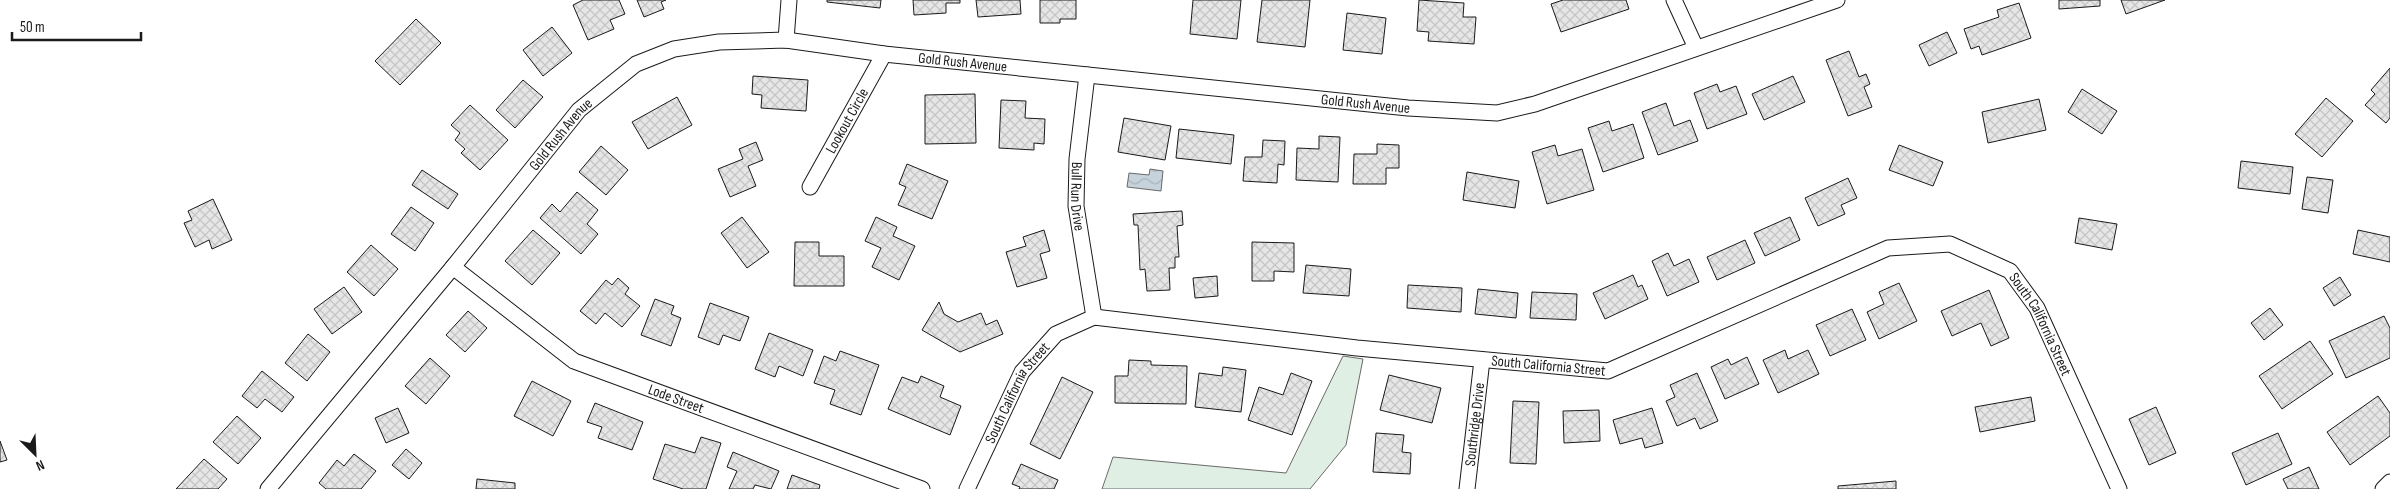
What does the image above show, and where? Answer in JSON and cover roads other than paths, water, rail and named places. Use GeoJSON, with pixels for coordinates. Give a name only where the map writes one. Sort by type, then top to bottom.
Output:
{"type":"FeatureCollection","features":[{"type":"Feature","properties":{"kind":"street"},"geometry":{"type":"LineString","coordinates":[[786,40],[789,0]]}},
{"type":"Feature","properties":{"kind":"street"},"geometry":{"type":"LineString","coordinates":[[1674,0],[1696,48]]}},
{"type":"Feature","properties":{"kind":"street","name":"Gold Rush Avenue"},"geometry":{"type":"LineString","coordinates":[[268,489],[454,267],[579,110],[636,64],[674,48],[719,42],[786,40],[884,54],[1408,108],[1497,113],[1534,104],[1837,0]]}},
{"type":"Feature","properties":{"kind":"street","name":"Lookout Circle"},"geometry":{"type":"LineString","coordinates":[[810,187],[884,54]]}},
{"type":"Feature","properties":{"kind":"street","name":"Bull Run Drive"},"geometry":{"type":"LineString","coordinates":[[1087,75],[1077,159],[1076,206],[1094,317]]}},
{"type":"Feature","properties":{"kind":"street","name":"South California Street"},"geometry":{"type":"LineString","coordinates":[[967,489],[1022,372],[1056,334],[1094,317],[1482,360],[1608,371],[1888,248],[1950,244],[2010,271],[2037,308],[2119,489]]}},
{"type":"Feature","properties":{"kind":"street","name":"Lode Street"},"geometry":{"type":"LineString","coordinates":[[454,267],[574,361],[922,489]]}},
{"type":"Feature","properties":{"kind":"street","name":"Southridge Drive"},"geometry":{"type":"LineString","coordinates":[[1467,489],[1482,360]]}},
{"type":"Feature","properties":{"kind":"street"},"geometry":{"type":"LineString","coordinates":[[2383,489],[2390,482]]}},
{"type":"Feature","properties":{"kind":"water"},"geometry":{"type":"Polygon","coordinates":[[[1150,169],[1163,171],[1161,191],[1127,187],[1129,173],[1149,175],[1150,169]]]}}]}
